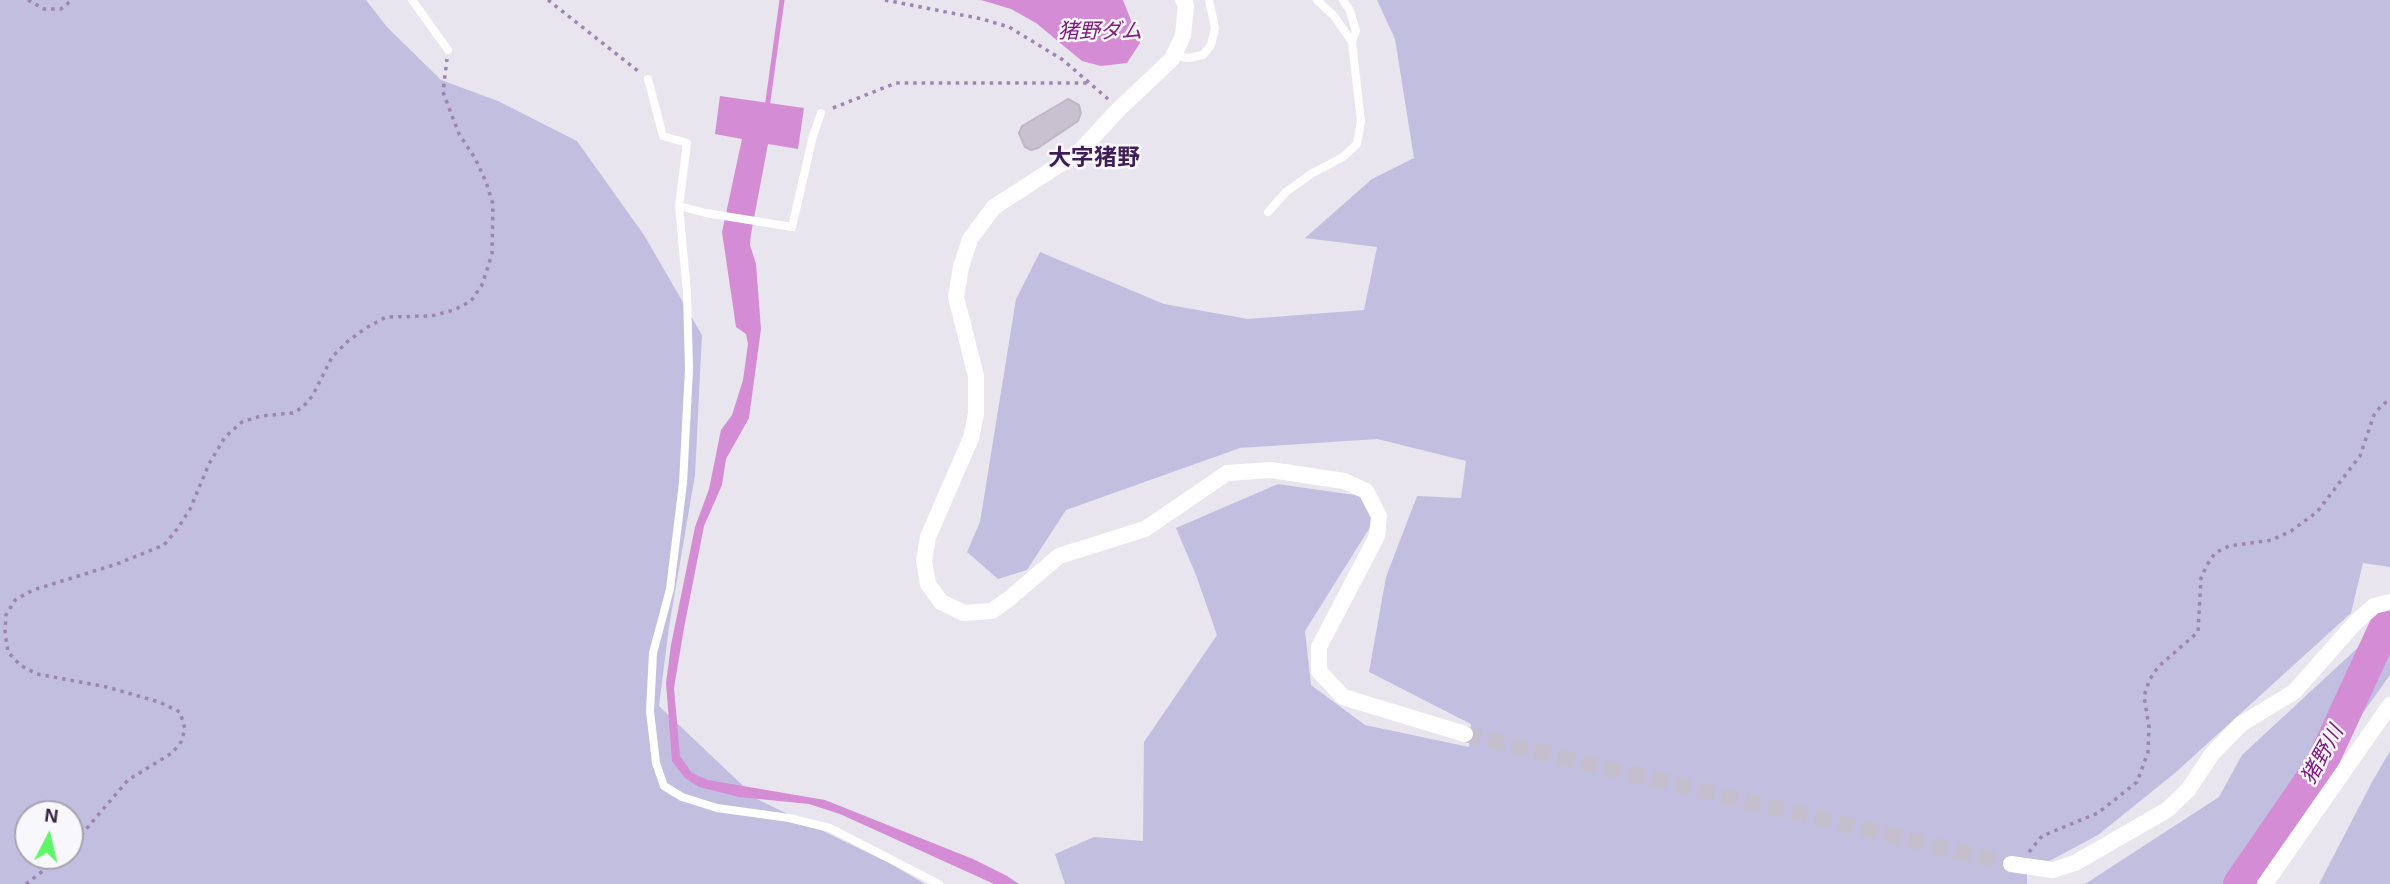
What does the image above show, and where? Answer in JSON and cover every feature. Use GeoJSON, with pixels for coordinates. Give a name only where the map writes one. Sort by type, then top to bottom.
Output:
{"type":"FeatureCollection","features":[{"type":"Feature","properties":{"kind":"street"},"geometry":{"type":"LineString","coordinates":[[1183,0],[1186,5],[1183,36],[1174,55],[1079,152],[994,207],[970,239],[961,267],[956,297],[976,376],[976,414],[971,438],[928,537],[924,561],[928,584],[941,602],[964,613],[992,611],[1059,556],[1145,529],[1227,473],[1271,470],[1344,481],[1366,491],[1379,516],[1377,536],[1319,647],[1319,671],[1343,697],[1465,734]]}},
{"type":"Feature","properties":{"kind":"street"},"geometry":{"type":"LineString","coordinates":[[2018,866],[2053,870],[2075,863],[2167,810],[2188,790],[2212,754],[2241,724],[2294,692],[2374,606],[2390,602]]}},
{"type":"Feature","properties":{"kind":"street"},"geometry":{"type":"LineString","coordinates":[[2265,884],[2390,705]]}},
{"type":"Feature","properties":{"kind":"lane"},"geometry":{"type":"LineString","coordinates":[[412,0],[448,50]]}},
{"type":"Feature","properties":{"kind":"lane"},"geometry":{"type":"LineString","coordinates":[[1174,55],[1188,58],[1203,55],[1211,44],[1215,28],[1209,0]]}},
{"type":"Feature","properties":{"kind":"lane"},"geometry":{"type":"LineString","coordinates":[[1317,0],[1334,16],[1352,42]]}},
{"type":"Feature","properties":{"kind":"lane"},"geometry":{"type":"LineString","coordinates":[[1268,212],[1286,192],[1311,174],[1343,157],[1357,144],[1361,121],[1352,42],[1356,31],[1350,10],[1343,0]]}},
{"type":"Feature","properties":{"kind":"lane"},"geometry":{"type":"LineString","coordinates":[[648,79],[663,136],[687,143],[679,206],[687,293],[689,369],[683,483],[670,589],[653,653],[650,711],[656,763],[664,786],[682,797],[717,808],[789,818],[830,828],[939,884]]}},
{"type":"Feature","properties":{"kind":"lane"},"geometry":{"type":"LineString","coordinates":[[679,206],[792,227],[821,113]]}},
{"type":"Feature","properties":{"kind":"path"},"geometry":{"type":"LineString","coordinates":[[28,0],[44,9],[61,9],[72,0]]}},
{"type":"Feature","properties":{"kind":"path"},"geometry":{"type":"LineString","coordinates":[[548,0],[648,79]]}},
{"type":"Feature","properties":{"kind":"path"},"geometry":{"type":"LineString","coordinates":[[885,0],[1009,27],[1063,60],[1119,109]]}},
{"type":"Feature","properties":{"kind":"path"},"geometry":{"type":"LineString","coordinates":[[84,832],[128,780],[172,753],[181,742],[185,729],[180,712],[159,702],[107,687],[37,674],[20,665],[8,652],[6,615],[15,600],[33,590],[117,564],[164,545],[190,509],[209,464],[225,437],[242,422],[261,415],[293,413],[303,407],[313,395],[332,357],[366,328],[386,317],[430,316],[454,310],[471,301],[482,285],[492,254],[493,204],[481,170],[459,134],[443,92],[448,50]]}},
{"type":"Feature","properties":{"kind":"path"},"geometry":{"type":"LineString","coordinates":[[821,113],[896,83],[1089,83]]}},
{"type":"Feature","properties":{"kind":"path"},"geometry":{"type":"LineString","coordinates":[[2018,866],[2042,836],[2098,813],[2137,782],[2148,752],[2149,727],[2144,696],[2158,667],[2198,632],[2201,579],[2215,553],[2229,547],[2272,540],[2291,531],[2317,512],[2360,456],[2374,415],[2390,399]]}},
{"type":"Feature","properties":{"kind":"path"},"geometry":{"type":"LineString","coordinates":[[26,884],[44,870]]}},
{"type":"Feature","properties":{"kind":"shaded area"},"geometry":{"type":"Polygon","coordinates":[[[0,0],[366,0],[387,27],[441,80],[498,101],[577,141],[644,235],[702,335],[695,475],[669,627],[659,706],[757,799],[891,864],[925,884],[0,884],[0,0]]]}},
{"type":"Feature","properties":{"kind":"shaded area"},"geometry":{"type":"Polygon","coordinates":[[[1377,0],[2390,0],[2390,567],[2363,563],[2351,613],[2175,773],[2098,835],[2027,873],[2027,884],[1065,884],[1055,854],[1094,837],[1143,841],[1144,742],[1217,635],[1176,528],[1278,484],[1375,498],[1372,524],[1305,631],[1311,685],[1365,725],[1469,747],[1471,724],[1369,672],[1386,577],[1417,496],[1461,498],[1466,461],[1377,439],[1240,448],[1066,510],[1027,570],[998,579],[967,552],[980,522],[1016,299],[1040,252],[1164,304],[1248,319],[1364,310],[1377,247],[1305,238],[1372,179],[1414,158],[1395,39],[1377,0]]]}},
{"type":"Feature","properties":{"kind":"shaded area"},"geometry":{"type":"Polygon","coordinates":[[[2378,629],[2390,642],[2390,675],[2296,807],[2257,884],[2085,884],[2219,797],[2242,755],[2378,629]]]}},
{"type":"Feature","properties":{"kind":"shaded area"},"geometry":{"type":"Polygon","coordinates":[[[2390,751],[2390,884],[2319,884],[2372,782],[2390,751]]]}},
{"type":"Feature","properties":{"kind":"water","name":"猪野ダム"},"geometry":{"type":"Polygon","coordinates":[[[981,0],[1123,0],[1140,43],[1127,63],[1101,66],[1082,61],[1036,23],[1011,9],[981,0]]]}},
{"type":"Feature","properties":{"kind":"water"},"geometry":{"type":"Polygon","coordinates":[[[720,96],[804,108],[798,149],[768,144],[750,245],[756,264],[761,329],[749,418],[726,459],[722,485],[704,526],[674,688],[680,756],[692,773],[708,780],[825,800],[973,859],[1019,884],[994,884],[840,814],[809,804],[739,797],[699,787],[685,778],[672,761],[666,683],[671,645],[695,527],[709,489],[721,430],[732,415],[743,380],[748,344],[746,334],[736,327],[722,232],[742,139],[715,134],[720,96]]]}},
{"type":"Feature","properties":{"kind":"building"},"geometry":{"type":"Polygon","coordinates":[[[1068,99],[1079,105],[1081,113],[1078,121],[1038,148],[1031,150],[1025,147],[1019,133],[1022,126],[1068,99]]]}},
{"type":"Feature","properties":{"kind":"waterway"},"geometry":{"type":"LineString","coordinates":[[767,108],[782,0]]}},
{"type":"Feature","properties":{"kind":"waterway","name":"猪野川"},"geometry":{"type":"LineString","coordinates":[[2239,884],[2321,765],[2390,616]]}},
{"type":"Feature","properties":{"kind":"tunnel"},"geometry":{"type":"LineString","coordinates":[[1465,734],[2011,864]]}},
{"type":"Feature","properties":{"kind":"district","name":"大字猪野"},"geometry":{"type":"Point","coordinates":[1094,159]}}]}
